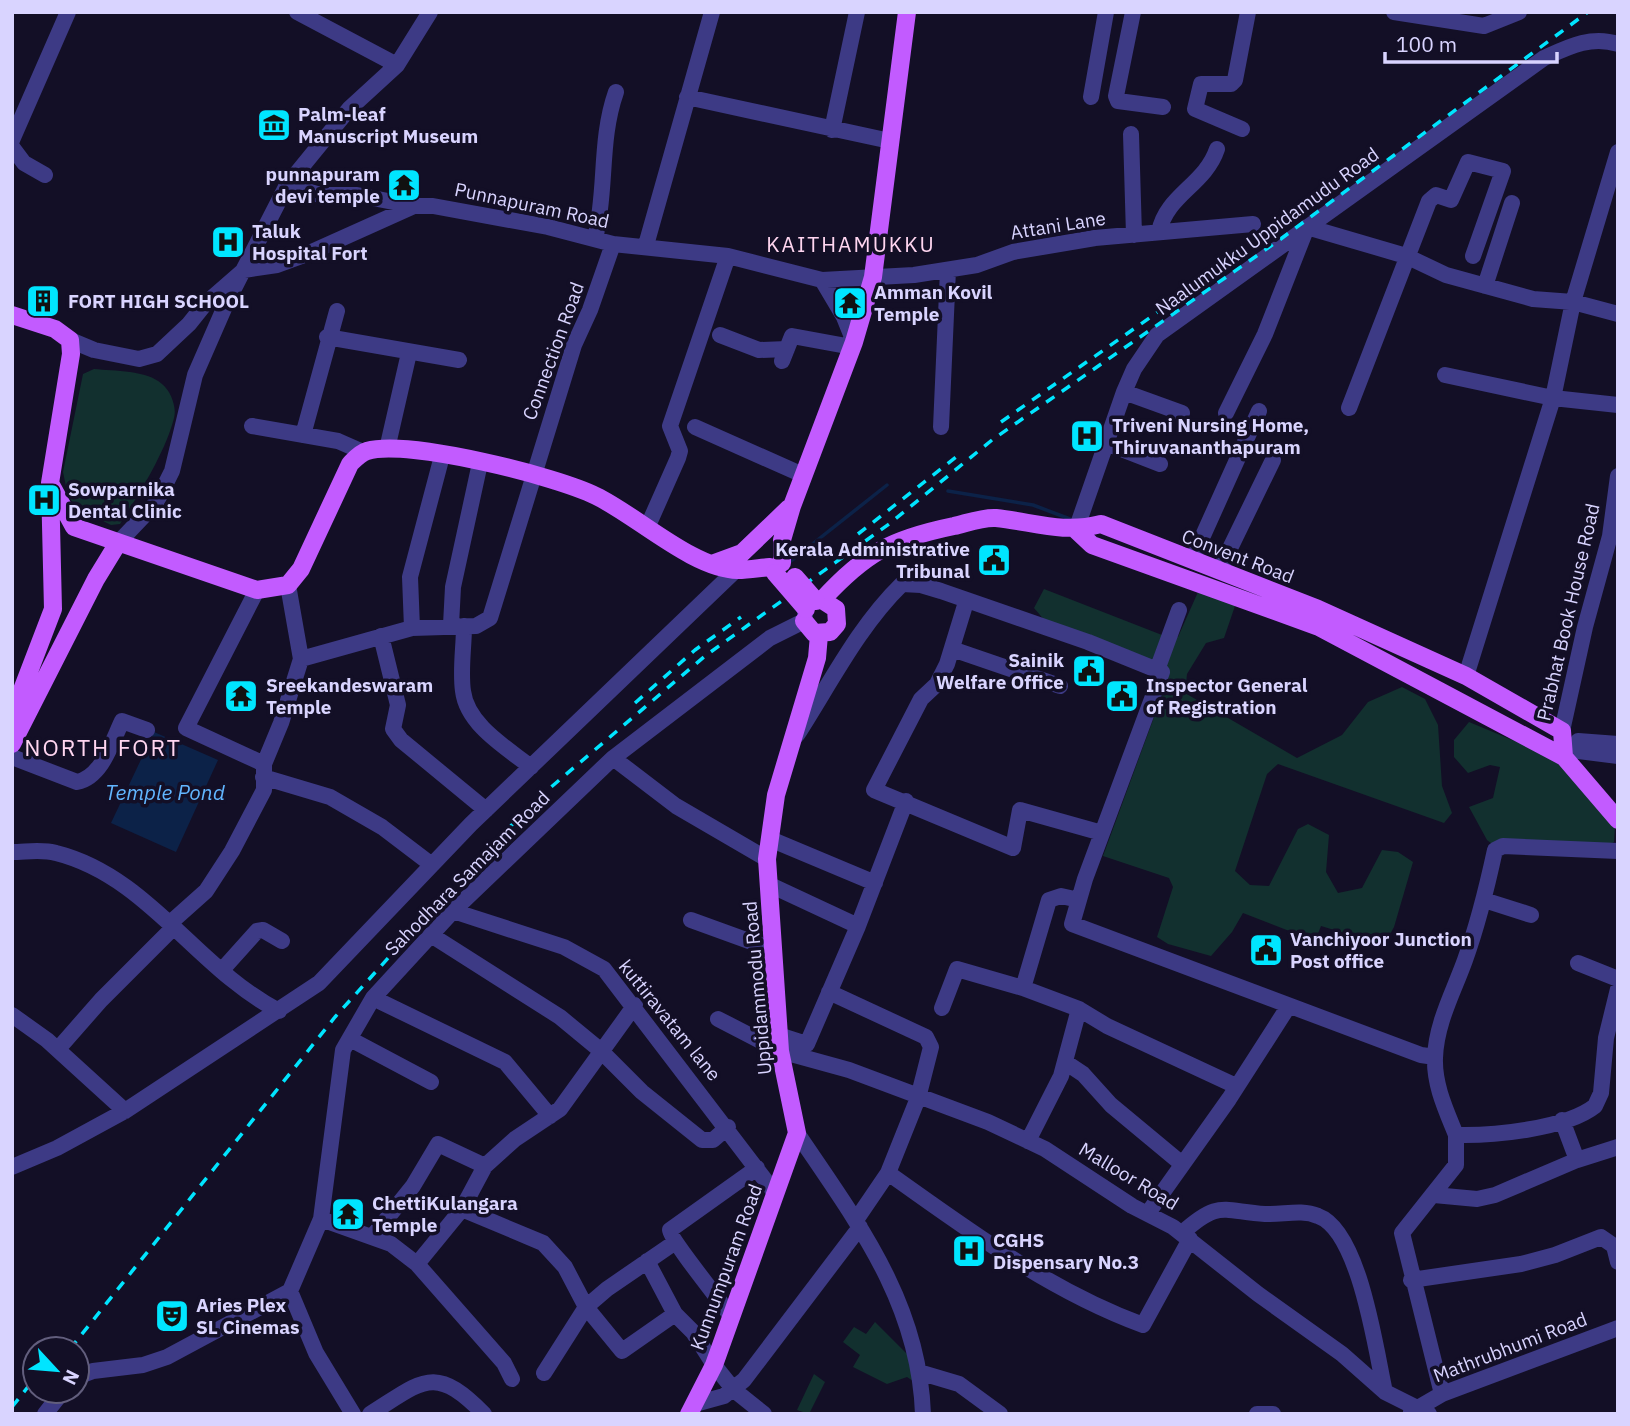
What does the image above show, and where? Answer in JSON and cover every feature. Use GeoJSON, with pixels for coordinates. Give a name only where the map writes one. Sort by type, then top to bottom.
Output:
{"type":"FeatureCollection","features":[{"type":"Feature","properties":{"kind":"main road"},"geometry":{"type":"LineString","coordinates":[[776,566],[792,506],[853,344],[873,277],[906,12]]}},
{"type":"Feature","properties":{"kind":"main road"},"geometry":{"type":"LineString","coordinates":[[12,315],[55,329],[70,340],[71,354],[50,482],[53,609],[15,695],[12,716]]}},
{"type":"Feature","properties":{"kind":"main road"},"geometry":{"type":"LineString","coordinates":[[50,482],[74,527],[257,590],[288,585],[301,569],[350,464],[363,452],[387,449],[534,473],[600,497],[647,528],[712,564],[739,562],[776,566]]}},
{"type":"Feature","properties":{"kind":"main road"},"geometry":{"type":"LineString","coordinates":[[739,562],[792,506]]}},
{"type":"Feature","properties":{"kind":"main road","name":"Convent Road"},"geometry":{"type":"LineString","coordinates":[[817,608],[881,548],[920,533],[992,517],[1079,525],[1101,524],[1318,610],[1466,676],[1563,744],[1618,820]]}},
{"type":"Feature","properties":{"kind":"main road"},"geometry":{"type":"LineString","coordinates":[[1079,525],[1092,545],[1319,627],[1563,744]]}},
{"type":"Feature","properties":{"kind":"main road"},"geometry":{"type":"LineString","coordinates":[[771,528],[776,566],[817,608],[810,630],[825,633]]}},
{"type":"Feature","properties":{"kind":"main road"},"geometry":{"type":"LineString","coordinates":[[12,744],[118,543]]}},
{"type":"Feature","properties":{"kind":"main road","name":"Uppidammodu Road"},"geometry":{"type":"LineString","coordinates":[[797,1133],[780,1043],[767,859],[776,795],[789,749],[825,633],[838,619],[817,608]]}},
{"type":"Feature","properties":{"kind":"main road","name":"Kunnumpuram Road"},"geometry":{"type":"LineString","coordinates":[[692,1409],[714,1365],[797,1133]]}},
{"type":"Feature","properties":{"kind":"street"},"geometry":{"type":"LineString","coordinates":[[12,140],[68,12]]}},
{"type":"Feature","properties":{"kind":"street"},"geometry":{"type":"LineString","coordinates":[[297,12],[397,65]]}},
{"type":"Feature","properties":{"kind":"street"},"geometry":{"type":"LineString","coordinates":[[332,31],[335,12]]}},
{"type":"Feature","properties":{"kind":"street"},"geometry":{"type":"LineString","coordinates":[[118,543],[156,503],[172,471],[195,375],[216,323],[288,185],[349,109],[397,65],[430,12]]}},
{"type":"Feature","properties":{"kind":"street"},"geometry":{"type":"LineString","coordinates":[[646,245],[712,12]]}},
{"type":"Feature","properties":{"kind":"street"},"geometry":{"type":"LineString","coordinates":[[832,130],[857,12]]}},
{"type":"Feature","properties":{"kind":"street"},"geometry":{"type":"LineString","coordinates":[[1091,97],[1106,12]]}},
{"type":"Feature","properties":{"kind":"street"},"geometry":{"type":"LineString","coordinates":[[1133,12],[1116,96],[1118,101],[1163,107]]}},
{"type":"Feature","properties":{"kind":"street"},"geometry":{"type":"LineString","coordinates":[[1242,129],[1195,108],[1202,84],[1231,84],[1235,80],[1248,12]]}},
{"type":"Feature","properties":{"kind":"street"},"geometry":{"type":"LineString","coordinates":[[1394,12],[1484,26],[1520,12]]}},
{"type":"Feature","properties":{"kind":"street","name":"Naalumukku Uppidamudu Road"},"geometry":{"type":"LineString","coordinates":[[1079,525],[1124,392],[1157,335],[1544,58],[1577,43],[1607,41],[1618,44]]}},
{"type":"Feature","properties":{"kind":"street"},"geometry":{"type":"LineString","coordinates":[[596,239],[604,203],[601,183],[607,118],[616,92]]}},
{"type":"Feature","properties":{"kind":"street"},"geometry":{"type":"LineString","coordinates":[[687,97],[890,141]]}},
{"type":"Feature","properties":{"kind":"street"},"geometry":{"type":"LineString","coordinates":[[1131,134],[1133,235]]}},
{"type":"Feature","properties":{"kind":"street"},"geometry":{"type":"LineString","coordinates":[[12,147],[24,163],[45,175]]}},
{"type":"Feature","properties":{"kind":"street"},"geometry":{"type":"LineString","coordinates":[[1159,232],[1165,213],[1194,181],[1206,174],[1217,149]]}},
{"type":"Feature","properties":{"kind":"street"},"geometry":{"type":"LineString","coordinates":[[1466,676],[1553,398],[1573,302],[1618,152]]}},
{"type":"Feature","properties":{"kind":"street"},"geometry":{"type":"LineString","coordinates":[[1349,408],[1429,201],[1436,195],[1451,200],[1468,162],[1505,164],[1473,256]]}},
{"type":"Feature","properties":{"kind":"street"},"geometry":{"type":"LineString","coordinates":[[288,185],[320,195],[357,195],[414,206]]}},
{"type":"Feature","properties":{"kind":"street"},"geometry":{"type":"LineString","coordinates":[[1485,285],[1512,203]]}},
{"type":"Feature","properties":{"kind":"street","name":"Punnapuram Road"},"geometry":{"type":"LineString","coordinates":[[244,270],[276,265],[307,254],[414,206],[433,206],[548,227],[613,244],[646,245],[728,256],[822,280],[873,277]]}},
{"type":"Feature","properties":{"kind":"street","name":"Attani Lane"},"geometry":{"type":"LineString","coordinates":[[873,277],[948,270],[977,265],[1013,252],[1133,235],[1253,224]]}},
{"type":"Feature","properties":{"kind":"street"},"geometry":{"type":"LineString","coordinates":[[1226,413],[1265,334],[1307,227],[1406,256],[1446,275],[1533,299],[1573,302],[1618,314]]}},
{"type":"Feature","properties":{"kind":"street","name":"Connection Road"},"geometry":{"type":"LineString","coordinates":[[457,626],[483,624],[492,613],[574,345],[590,310],[613,244]]}},
{"type":"Feature","properties":{"kind":"street"},"geometry":{"type":"LineString","coordinates":[[647,528],[678,458],[680,451],[670,426],[728,256]]}},
{"type":"Feature","properties":{"kind":"street"},"geometry":{"type":"LineString","coordinates":[[70,340],[94,350],[139,359],[157,354],[189,324],[205,304],[244,270]]}},
{"type":"Feature","properties":{"kind":"street"},"geometry":{"type":"LineString","coordinates":[[941,427],[948,270]]}},
{"type":"Feature","properties":{"kind":"street"},"geometry":{"type":"LineString","coordinates":[[720,335],[759,350],[784,355],[792,337],[853,344],[844,317],[822,280]]}},
{"type":"Feature","properties":{"kind":"street"},"geometry":{"type":"LineString","coordinates":[[303,435],[327,337],[337,311]]}},
{"type":"Feature","properties":{"kind":"street"},"geometry":{"type":"LineString","coordinates":[[327,337],[459,360]]}},
{"type":"Feature","properties":{"kind":"street"},"geometry":{"type":"LineString","coordinates":[[387,449],[409,353]]}},
{"type":"Feature","properties":{"kind":"street"},"geometry":{"type":"LineString","coordinates":[[1445,374],[1553,398],[1618,405]]}},
{"type":"Feature","properties":{"kind":"street"},"geometry":{"type":"LineString","coordinates":[[1124,392],[1182,413]]}},
{"type":"Feature","properties":{"kind":"street"},"geometry":{"type":"LineString","coordinates":[[1192,561],[1259,411]]}},
{"type":"Feature","properties":{"kind":"street"},"geometry":{"type":"LineString","coordinates":[[252,426],[338,441],[363,452]]}},
{"type":"Feature","properties":{"kind":"street"},"geometry":{"type":"LineString","coordinates":[[695,427],[803,475]]}},
{"type":"Feature","properties":{"kind":"street"},"geometry":{"type":"LineString","coordinates":[[1106,443],[1160,464]]}},
{"type":"Feature","properties":{"kind":"street"},"geometry":{"type":"LineString","coordinates":[[412,628],[410,577],[442,456]]}},
{"type":"Feature","properties":{"kind":"street"},"geometry":{"type":"LineString","coordinates":[[1219,571],[1273,460]]}},
{"type":"Feature","properties":{"kind":"street"},"geometry":{"type":"LineString","coordinates":[[480,463],[453,587],[463,693],[467,705],[486,730],[531,767]]}},
{"type":"Feature","properties":{"kind":"street","name":"Prabhat Book House Road"},"geometry":{"type":"LineString","coordinates":[[1563,744],[1565,709],[1613,544],[1618,476]]}},
{"type":"Feature","properties":{"kind":"street"},"geometry":{"type":"LineString","coordinates":[[12,1167],[57,1148],[125,1111],[318,983],[486,810],[739,562]]}},
{"type":"Feature","properties":{"kind":"street"},"geometry":{"type":"LineString","coordinates":[[789,749],[854,643],[876,611],[902,584],[921,584],[966,602],[1088,642],[1157,670],[1161,672],[1072,924],[1288,1007],[1421,1055],[1435,1057]]}},
{"type":"Feature","properties":{"kind":"street"},"geometry":{"type":"LineString","coordinates":[[58,1049],[101,1000],[206,891],[233,851],[260,800],[264,790],[263,770],[301,659],[288,585]]}},
{"type":"Feature","properties":{"kind":"street"},"geometry":{"type":"LineString","coordinates":[[257,590],[186,728],[263,770],[330,797],[382,827],[432,865]]}},
{"type":"Feature","properties":{"kind":"street"},"geometry":{"type":"LineString","coordinates":[[966,602],[941,677],[921,699],[874,790],[1013,848],[1020,810],[1102,833]]}},
{"type":"Feature","properties":{"kind":"street","name":"Sahodhara Samajam Road"},"geometry":{"type":"LineString","coordinates":[[290,1291],[321,1219],[343,1050],[373,998],[453,911],[613,758],[770,638],[817,608]]}},
{"type":"Feature","properties":{"kind":"street"},"geometry":{"type":"LineString","coordinates":[[1157,670],[1179,610]]}},
{"type":"Feature","properties":{"kind":"street"},"geometry":{"type":"LineString","coordinates":[[301,659],[412,628],[457,626]]}},
{"type":"Feature","properties":{"kind":"street"},"geometry":{"type":"LineString","coordinates":[[381,636],[398,705],[393,729],[401,740],[486,810]]}},
{"type":"Feature","properties":{"kind":"street"},"geometry":{"type":"LineString","coordinates":[[952,649],[1060,686]]}},
{"type":"Feature","properties":{"kind":"street"},"geometry":{"type":"LineString","coordinates":[[12,757],[77,782],[87,780],[94,773],[122,721],[148,730]]}},
{"type":"Feature","properties":{"kind":"street"},"geometry":{"type":"LineString","coordinates":[[1563,744],[1618,744]]}},
{"type":"Feature","properties":{"kind":"street"},"geometry":{"type":"LineString","coordinates":[[1563,744],[1618,756]]}},
{"type":"Feature","properties":{"kind":"street"},"geometry":{"type":"LineString","coordinates":[[613,758],[676,806],[767,859]]}},
{"type":"Feature","properties":{"kind":"street"},"geometry":{"type":"LineString","coordinates":[[718,1020],[780,1043],[807,1044],[858,926],[906,802]]}},
{"type":"Feature","properties":{"kind":"street"},"geometry":{"type":"LineString","coordinates":[[770,838],[875,883]]}},
{"type":"Feature","properties":{"kind":"street"},"geometry":{"type":"LineString","coordinates":[[1441,1395],[1411,1280],[1402,1233],[1456,1165],[1456,1135],[1437,1086],[1435,1057],[1447,1004],[1465,960],[1484,900],[1495,850],[1503,846],[1618,851]]}},
{"type":"Feature","properties":{"kind":"street"},"geometry":{"type":"LineString","coordinates":[[12,852],[53,852],[85,862],[140,896],[258,1000],[279,1010]]}},
{"type":"Feature","properties":{"kind":"street"},"geometry":{"type":"LineString","coordinates":[[768,884],[858,926]]}},
{"type":"Feature","properties":{"kind":"street"},"geometry":{"type":"LineString","coordinates":[[1023,988],[1049,900],[1056,896],[1079,900]]}},
{"type":"Feature","properties":{"kind":"street"},"geometry":{"type":"LineString","coordinates":[[1484,900],[1531,915]]}},
{"type":"Feature","properties":{"kind":"street","name":"kuttiravatam lane"},"geometry":{"type":"LineString","coordinates":[[453,911],[564,947],[612,976],[775,1193]]}},
{"type":"Feature","properties":{"kind":"street"},"geometry":{"type":"LineString","coordinates":[[691,920],[774,950]]}},
{"type":"Feature","properties":{"kind":"street"},"geometry":{"type":"LineString","coordinates":[[222,970],[257,931],[263,930],[282,942]]}},
{"type":"Feature","properties":{"kind":"street"},"geometry":{"type":"LineString","coordinates":[[431,935],[560,1017],[600,1050],[642,1092],[702,1140],[713,1140],[728,1127]]}},
{"type":"Feature","properties":{"kind":"street"},"geometry":{"type":"LineString","coordinates":[[1578,963],[1618,979]]}},
{"type":"Feature","properties":{"kind":"street"},"geometry":{"type":"LineString","coordinates":[[942,1007],[957,969],[1023,988],[1079,1009],[1107,1027],[1236,1086]]}},
{"type":"Feature","properties":{"kind":"street"},"geometry":{"type":"LineString","coordinates":[[1456,1135],[1482,1136],[1562,1120],[1590,1110],[1599,1101],[1606,1038],[1618,989]]}},
{"type":"Feature","properties":{"kind":"street"},"geometry":{"type":"LineString","coordinates":[[692,1409],[734,1390],[795,1316],[858,1224],[888,1173],[918,1098],[931,1047],[926,1037],[829,992]]}},
{"type":"Feature","properties":{"kind":"street"},"geometry":{"type":"LineString","coordinates":[[373,998],[505,1062],[550,1116]]}},
{"type":"Feature","properties":{"kind":"street"},"geometry":{"type":"LineString","coordinates":[[417,1264],[462,1209],[485,1166],[515,1139],[550,1116],[575,1093],[600,1050],[635,1005]]}},
{"type":"Feature","properties":{"kind":"street"},"geometry":{"type":"LineString","coordinates":[[1148,1213],[1288,1007]]}},
{"type":"Feature","properties":{"kind":"street"},"geometry":{"type":"LineString","coordinates":[[1028,1141],[1051,1099],[1065,1062],[1079,1009]]}},
{"type":"Feature","properties":{"kind":"street"},"geometry":{"type":"LineString","coordinates":[[12,1015],[58,1049],[125,1111]]}},
{"type":"Feature","properties":{"kind":"street"},"geometry":{"type":"LineString","coordinates":[[350,1039],[431,1082]]}},
{"type":"Feature","properties":{"kind":"street","name":"Malloor Road"},"geometry":{"type":"LineString","coordinates":[[780,1043],[918,1098],[988,1122],[1028,1141],[1186,1236],[1258,1294],[1342,1354],[1385,1392],[1419,1411]]}},
{"type":"Feature","properties":{"kind":"street"},"geometry":{"type":"LineString","coordinates":[[1065,1062],[1083,1074],[1111,1105],[1182,1164]]}},
{"type":"Feature","properties":{"kind":"street"},"geometry":{"type":"LineString","coordinates":[[1562,1120],[1577,1160]]}},
{"type":"Feature","properties":{"kind":"street","name":"Uppidammodu Road"},"geometry":{"type":"LineString","coordinates":[[797,1133],[858,1224],[898,1296],[922,1373],[923,1414]]}},
{"type":"Feature","properties":{"kind":"street"},"geometry":{"type":"LineString","coordinates":[[372,1237],[413,1186],[438,1144],[485,1166]]}},
{"type":"Feature","properties":{"kind":"street"},"geometry":{"type":"LineString","coordinates":[[1434,1195],[1476,1199],[1495,1195],[1577,1160],[1618,1147]]}},
{"type":"Feature","properties":{"kind":"street"},"geometry":{"type":"LineString","coordinates":[[731,1316],[704,1276],[669,1234],[671,1228],[757,1168]]}},
{"type":"Feature","properties":{"kind":"street"},"geometry":{"type":"LineString","coordinates":[[888,1173],[1026,1268],[1105,1311],[1143,1325],[1186,1236],[1211,1211],[1223,1209],[1265,1214],[1304,1213],[1330,1222],[1344,1242],[1363,1288],[1385,1392]]}},
{"type":"Feature","properties":{"kind":"street"},"geometry":{"type":"LineString","coordinates":[[462,1209],[543,1243],[565,1267],[586,1307],[622,1351],[675,1314]]}},
{"type":"Feature","properties":{"kind":"street"},"geometry":{"type":"LineString","coordinates":[[321,1219],[391,1244],[417,1264],[489,1345],[512,1379]]}},
{"type":"Feature","properties":{"kind":"street"},"geometry":{"type":"LineString","coordinates":[[1411,1280],[1521,1264],[1555,1255],[1601,1237],[1614,1246],[1618,1262]]}},
{"type":"Feature","properties":{"kind":"street"},"geometry":{"type":"LineString","coordinates":[[544,1373],[586,1307],[674,1243]]}},
{"type":"Feature","properties":{"kind":"street"},"geometry":{"type":"LineString","coordinates":[[647,1261],[675,1314],[693,1332],[734,1390],[764,1414]]}},
{"type":"Feature","properties":{"kind":"street"},"geometry":{"type":"LineString","coordinates":[[91,1372],[143,1365],[167,1357],[290,1291],[316,1353],[353,1414]]}},
{"type":"Feature","properties":{"kind":"street","name":"Mathrubhumi Road"},"geometry":{"type":"LineString","coordinates":[[1419,1411],[1441,1395],[1618,1328]]}},
{"type":"Feature","properties":{"kind":"street"},"geometry":{"type":"LineString","coordinates":[[922,1373],[959,1384],[1000,1414]]}},
{"type":"Feature","properties":{"kind":"street"},"geometry":{"type":"LineString","coordinates":[[370,1414],[417,1385],[433,1380],[445,1383],[470,1399],[485,1414]]}},
{"type":"Feature","properties":{"kind":"street"},"geometry":{"type":"LineString","coordinates":[[1257,1414],[1273,1414]]}},
{"type":"Feature","properties":{"kind":"green space"},"geometry":{"type":"Polygon","coordinates":[[[94,369],[130,372],[156,379],[171,395],[174,405],[175,414],[165,445],[120,524],[111,525],[77,508],[68,496],[63,472],[83,374],[94,369]]]}},
{"type":"Feature","properties":{"kind":"green space"},"geometry":{"type":"Polygon","coordinates":[[[1044,589],[1162,635],[1178,637],[1198,592],[1236,603],[1224,638],[1206,643],[1187,674],[1185,693],[1297,758],[1342,735],[1368,702],[1402,687],[1425,699],[1438,725],[1442,786],[1452,813],[1444,823],[1278,764],[1267,774],[1235,871],[1250,885],[1269,886],[1298,829],[1308,824],[1329,835],[1326,872],[1338,893],[1362,888],[1382,850],[1398,852],[1413,862],[1394,927],[1384,945],[1321,926],[1315,941],[1243,913],[1232,932],[1211,956],[1168,944],[1157,937],[1173,887],[1169,878],[1103,856],[1168,679],[1046,622],[1034,608],[1044,589]]]}},
{"type":"Feature","properties":{"kind":"green space"},"geometry":{"type":"Polygon","coordinates":[[[1469,722],[1558,759],[1615,826],[1614,842],[1607,847],[1501,851],[1487,840],[1469,807],[1493,798],[1500,767],[1490,765],[1468,773],[1454,757],[1454,740],[1469,722]]]}},
{"type":"Feature","properties":{"kind":"green space"},"geometry":{"type":"Polygon","coordinates":[[[875,1322],[917,1364],[913,1381],[907,1377],[887,1384],[853,1367],[860,1355],[843,1342],[854,1327],[866,1334],[875,1322]]]}},
{"type":"Feature","properties":{"kind":"green space"},"geometry":{"type":"Polygon","coordinates":[[[814,1374],[825,1382],[809,1414],[797,1410],[814,1374]]]}},
{"type":"Feature","properties":{"kind":"water","name":"Temple Pond"},"geometry":{"type":"Polygon","coordinates":[[[154,732],[218,760],[176,852],[111,823],[154,732]]]}},
{"type":"Feature","properties":{"kind":"waterway"},"geometry":{"type":"LineString","coordinates":[[791,561],[887,485]]}},
{"type":"Feature","properties":{"kind":"waterway"},"geometry":{"type":"LineString","coordinates":[[948,491],[1033,505],[1070,519]]}},
{"type":"Feature","properties":{"kind":"railway"},"geometry":{"type":"LineString","coordinates":[[81,1335],[335,1017],[481,855],[550,788],[705,656],[889,524],[992,440],[1278,241],[1588,12]]}},
{"type":"Feature","properties":{"kind":"railway"},"geometry":{"type":"LineString","coordinates":[[1001,422],[1282,225]]}},
{"type":"Feature","properties":{"kind":"railway"},"geometry":{"type":"LineString","coordinates":[[858,534],[960,454]]}},
{"type":"Feature","properties":{"kind":"railway"},"geometry":{"type":"LineString","coordinates":[[635,703],[695,650],[741,617]]}},
{"type":"Feature","properties":{"kind":"railway"},"geometry":{"type":"LineString","coordinates":[[12,1407],[21,1396]]}},
{"type":"Feature","properties":{"kind":"place","name":"Palm-leaf Manuscript Museum"},"geometry":{"type":"Point","coordinates":[274,125]}},
{"type":"Feature","properties":{"kind":"place","name":"punnapuram devi temple"},"geometry":{"type":"Point","coordinates":[404,185]}},
{"type":"Feature","properties":{"kind":"place","name":"Taluk Hospital Fort"},"geometry":{"type":"Point","coordinates":[228,242]}},
{"type":"Feature","properties":{"kind":"place","name":"FORT HIGH SCHOOL"},"geometry":{"type":"Point","coordinates":[43,301]}},
{"type":"Feature","properties":{"kind":"place","name":"Amman Kovil Temple"},"geometry":{"type":"Point","coordinates":[850,303]}},
{"type":"Feature","properties":{"kind":"place","name":"Triveni Nursing Home, Thiruvananthapuram"},"geometry":{"type":"Point","coordinates":[1087,436]}},
{"type":"Feature","properties":{"kind":"place","name":"Sowparnika Dental Clinic"},"geometry":{"type":"Point","coordinates":[44,500]}},
{"type":"Feature","properties":{"kind":"place","name":"Kerala Administrative Tribunal"},"geometry":{"type":"Point","coordinates":[994,560]}},
{"type":"Feature","properties":{"kind":"place","name":"Sainik Welfare Office"},"geometry":{"type":"Point","coordinates":[1089,671]}},
{"type":"Feature","properties":{"kind":"place","name":"Sreekandeswaram Temple"},"geometry":{"type":"Point","coordinates":[241,696]}},
{"type":"Feature","properties":{"kind":"place","name":"Inspector General of Registration"},"geometry":{"type":"Point","coordinates":[1122,696]}},
{"type":"Feature","properties":{"kind":"place","name":"Vanchiyoor Junction Post office"},"geometry":{"type":"Point","coordinates":[1266,950]}},
{"type":"Feature","properties":{"kind":"place","name":"ChettiKulangara Temple"},"geometry":{"type":"Point","coordinates":[348,1214]}},
{"type":"Feature","properties":{"kind":"place","name":"CGHS Dispensary No.3"},"geometry":{"type":"Point","coordinates":[969,1251]}},
{"type":"Feature","properties":{"kind":"place","name":"Aries Plex SL Cinemas"},"geometry":{"type":"Point","coordinates":[172,1316]}},
{"type":"Feature","properties":{"kind":"district","name":"KAITHAMUKKU"},"geometry":{"type":"Point","coordinates":[851,244]}},
{"type":"Feature","properties":{"kind":"district","name":"NORTH FORT"},"geometry":{"type":"Point","coordinates":[103,747]}}]}
